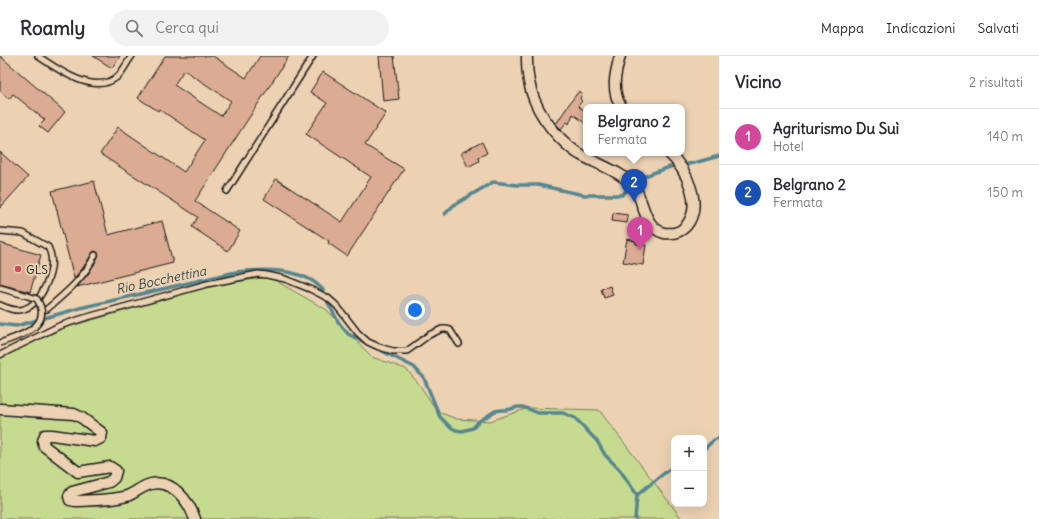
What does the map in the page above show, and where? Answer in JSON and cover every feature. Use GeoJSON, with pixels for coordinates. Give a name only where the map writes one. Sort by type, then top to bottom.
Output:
{"type":"FeatureCollection","features":[{"type":"Feature","properties":{"kind":"street"},"geometry":{"type":"LineString","coordinates":[[527,56],[528,78],[535,104],[550,127],[569,147],[580,155],[620,174],[635,188],[643,209],[654,228],[663,232],[674,233],[682,231],[688,224],[693,214],[693,202],[689,183],[675,159],[672,156]]}},
{"type":"Feature","properties":{"kind":"street"},"geometry":{"type":"LineString","coordinates":[[619,104],[614,86],[620,56]]}},
{"type":"Feature","properties":{"kind":"street"},"geometry":{"type":"LineString","coordinates":[[0,409],[74,414],[102,433],[101,438],[95,441],[52,435],[45,436],[43,441],[44,446],[78,472],[110,467],[116,471],[114,478],[109,482],[72,492],[69,496],[70,500],[106,499],[127,496],[152,483],[164,484],[182,495],[192,510],[195,519]]}},
{"type":"Feature","properties":{"kind":"lane"},"geometry":{"type":"LineString","coordinates":[[38,56],[72,77],[89,83],[99,84],[113,80],[118,76],[132,56]]}},
{"type":"Feature","properties":{"kind":"lane"},"geometry":{"type":"LineString","coordinates":[[227,191],[313,56]]}},
{"type":"Feature","properties":{"kind":"lane"},"geometry":{"type":"LineString","coordinates":[[0,231],[23,233],[48,247],[51,256],[51,268],[48,281],[42,293],[32,305],[24,310],[18,310],[9,309],[0,305]]}},
{"type":"Feature","properties":{"kind":"lane"},"geometry":{"type":"LineString","coordinates":[[42,310],[47,309],[87,271],[95,255]]}},
{"type":"Feature","properties":{"kind":"lane"},"geometry":{"type":"LineString","coordinates":[[0,355],[59,326],[84,318],[207,284],[258,274],[285,279],[328,298],[337,306],[358,333],[368,342],[379,347],[393,351],[408,351],[429,335],[442,329],[450,330],[459,344]]}},
{"type":"Feature","properties":{"kind":"lane"},"geometry":{"type":"LineString","coordinates":[[0,288],[37,299],[42,310],[38,325],[33,329],[0,343]]}},
{"type":"Feature","properties":{"kind":"green space"},"geometry":{"type":"Polygon","coordinates":[[[269,277],[327,310],[372,357],[406,369],[418,383],[438,412],[457,419],[490,421],[528,408],[599,410],[671,505],[671,507],[673,507],[682,519],[0,519],[0,357],[64,328],[216,285],[269,277]]]}},
{"type":"Feature","properties":{"kind":"building"},"geometry":{"type":"Polygon","coordinates":[[[0,56],[65,112],[48,133],[39,126],[45,120],[13,94],[9,99],[0,91],[0,56]]]}},
{"type":"Feature","properties":{"kind":"building"},"geometry":{"type":"Polygon","coordinates":[[[93,56],[120,56],[112,68],[93,56]]]}},
{"type":"Feature","properties":{"kind":"building"},"geometry":{"type":"Polygon","coordinates":[[[165,56],[213,56],[246,78],[260,56],[289,56],[195,201],[240,231],[228,251],[192,227],[198,217],[100,154],[118,127],[184,172],[205,140],[159,109],[158,111],[138,98],[165,56]],[[184,70],[174,85],[221,116],[231,101],[184,70]]]}},
{"type":"Feature","properties":{"kind":"building"},"geometry":{"type":"Polygon","coordinates":[[[379,56],[394,56],[399,99],[383,101],[379,56]]]}},
{"type":"Feature","properties":{"kind":"building"},"geometry":{"type":"Polygon","coordinates":[[[323,72],[386,113],[365,145],[404,169],[347,256],[328,243],[329,241],[264,199],[276,179],[342,222],[371,177],[306,134],[327,103],[310,92],[323,72]]]}},
{"type":"Feature","properties":{"kind":"building"},"geometry":{"type":"Polygon","coordinates":[[[579,91],[582,93],[580,99],[582,101],[578,106],[583,110],[583,122],[573,114],[569,124],[567,122],[561,129],[556,124],[579,91]]]}},
{"type":"Feature","properties":{"kind":"building"},"geometry":{"type":"Polygon","coordinates":[[[482,142],[487,153],[478,158],[479,161],[468,167],[461,153],[482,142]]]}},
{"type":"Feature","properties":{"kind":"building"},"geometry":{"type":"Polygon","coordinates":[[[0,152],[28,177],[0,208],[0,152]]]}},
{"type":"Feature","properties":{"kind":"building"},"geometry":{"type":"Polygon","coordinates":[[[94,181],[108,235],[162,221],[173,263],[77,287],[89,273],[99,254],[96,251],[93,252],[83,268],[74,278],[52,191],[94,181]]]}},
{"type":"Feature","properties":{"kind":"building"},"geometry":{"type":"Polygon","coordinates":[[[613,213],[628,215],[627,223],[612,221],[613,213]]]}},
{"type":"Feature","properties":{"kind":"building"},"geometry":{"type":"Polygon","coordinates":[[[627,239],[636,241],[636,244],[646,245],[643,265],[623,262],[627,239]]]}},
{"type":"Feature","properties":{"kind":"building","name":"GLS"},"geometry":{"type":"Polygon","coordinates":[[[0,243],[41,255],[30,292],[0,284],[0,243]]]}},
{"type":"Feature","properties":{"kind":"building"},"geometry":{"type":"Polygon","coordinates":[[[610,286],[613,295],[604,298],[601,289],[610,286]]]}},
{"type":"Feature","properties":{"kind":"waterway"},"geometry":{"type":"LineString","coordinates":[[445,214],[454,205],[493,182],[517,185],[538,185],[584,195],[622,195],[637,180],[650,174],[670,167],[694,163],[719,156]]}},
{"type":"Feature","properties":{"kind":"waterway","name":"Rio Bocchettina"},"geometry":{"type":"LineString","coordinates":[[0,324],[16,326],[80,308],[236,272],[271,270],[294,273],[315,282],[323,290]]}},
{"type":"Feature","properties":{"kind":"waterway","name":"Rio Bocchettina"},"geometry":{"type":"LineString","coordinates":[[328,303],[339,323],[348,334],[414,367],[424,378],[440,417],[450,427],[456,430],[462,431],[473,428],[478,422],[495,411],[518,407],[523,407],[538,413],[563,413],[575,418],[597,441],[605,455],[620,470],[637,495],[635,519]]}},
{"type":"Feature","properties":{"kind":"waterway"},"geometry":{"type":"LineString","coordinates":[[707,446],[719,438]]}},
{"type":"Feature","properties":{"kind":"waterway"},"geometry":{"type":"LineString","coordinates":[[637,495],[671,468]]}},
{"type":"Feature","properties":{"kind":"place","name":"Belgrano 2"},"geometry":{"type":"Point","coordinates":[634,202]}},
{"type":"Feature","properties":{"kind":"place","name":"Agriturismo Du Suì"},"geometry":{"type":"Point","coordinates":[640,250]}},
{"type":"Feature","properties":{"kind":"place","name":"GLS"},"geometry":{"type":"Point","coordinates":[18,269]}}]}
